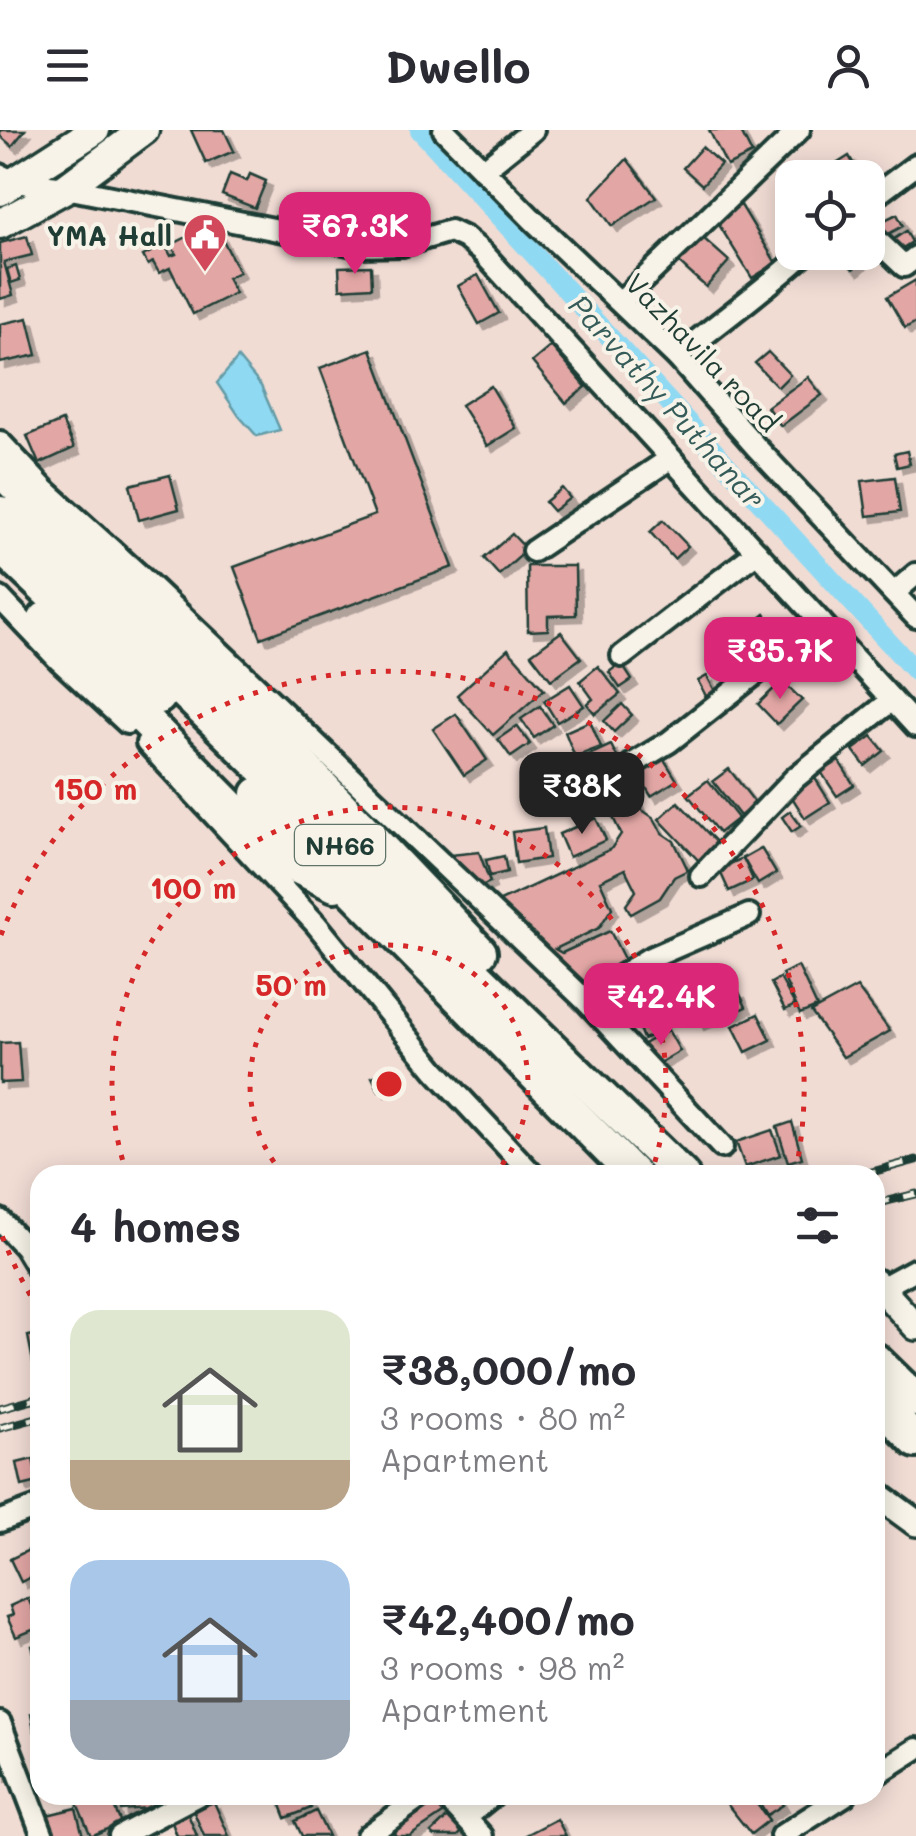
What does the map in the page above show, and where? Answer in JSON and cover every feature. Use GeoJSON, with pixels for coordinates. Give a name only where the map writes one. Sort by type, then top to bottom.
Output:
{"type":"FeatureCollection","features":[{"type":"Feature","properties":{"kind":"highway"},"geometry":{"type":"LineString","coordinates":[[0,470],[274,735],[527,1000],[540,1035]]}},
{"type":"Feature","properties":{"kind":"highway","name":"NH66"},"geometry":{"type":"LineString","coordinates":[[0,513],[672,1165]]}},
{"type":"Feature","properties":{"kind":"highway","name":"NH66"},"geometry":{"type":"LineString","coordinates":[[0,546],[226,761],[624,1165]]}},
{"type":"Feature","properties":{"kind":"highway"},"geometry":{"type":"LineString","coordinates":[[0,576],[286,860],[353,893]]}},
{"type":"Feature","properties":{"kind":"highway"},"geometry":{"type":"LineString","coordinates":[[885,1370],[916,1400]]}},
{"type":"Feature","properties":{"kind":"highway"},"geometry":{"type":"LineString","coordinates":[[885,1410],[916,1441]]}},
{"type":"Feature","properties":{"kind":"main road"},"geometry":{"type":"LineString","coordinates":[[0,224],[66,188],[144,130]]}},
{"type":"Feature","properties":{"kind":"main road"},"geometry":{"type":"LineString","coordinates":[[5,182],[78,135]]}},
{"type":"Feature","properties":{"kind":"street","name":"Vazhavila road"},"geometry":{"type":"LineString","coordinates":[[444,130],[677,357],[916,616]]}},
{"type":"Feature","properties":{"kind":"street"},"geometry":{"type":"LineString","coordinates":[[483,170],[533,130]]}},
{"type":"Feature","properties":{"kind":"street"},"geometry":{"type":"LineString","coordinates":[[620,302],[799,130]]}},
{"type":"Feature","properties":{"kind":"street"},"geometry":{"type":"LineString","coordinates":[[885,188],[916,165]]}},
{"type":"Feature","properties":{"kind":"street"},"geometry":{"type":"LineString","coordinates":[[5,182],[66,188],[359,246],[402,246],[442,231],[465,238],[483,253],[916,726]]}},
{"type":"Feature","properties":{"kind":"street"},"geometry":{"type":"LineString","coordinates":[[885,248],[904,266],[916,257]]}},
{"type":"Feature","properties":{"kind":"street"},"geometry":{"type":"LineString","coordinates":[[677,357],[786,270]]}},
{"type":"Feature","properties":{"kind":"street"},"geometry":{"type":"LineString","coordinates":[[0,442],[584,999],[722,1147]]}},
{"type":"Feature","properties":{"kind":"street"},"geometry":{"type":"LineString","coordinates":[[533,551],[670,458]]}},
{"type":"Feature","properties":{"kind":"street"},"geometry":{"type":"LineString","coordinates":[[622,656],[757,552]]}},
{"type":"Feature","properties":{"kind":"street"},"geometry":{"type":"LineString","coordinates":[[894,593],[916,574]]}},
{"type":"Feature","properties":{"kind":"street"},"geometry":{"type":"LineString","coordinates":[[0,598],[60,661],[136,731],[316,924],[435,1070],[524,1165]]}},
{"type":"Feature","properties":{"kind":"street"},"geometry":{"type":"LineString","coordinates":[[631,765],[669,742],[821,622]]}},
{"type":"Feature","properties":{"kind":"street"},"geometry":{"type":"LineString","coordinates":[[701,876],[794,778],[892,700]]}},
{"type":"Feature","properties":{"kind":"street"},"geometry":{"type":"LineString","coordinates":[[584,999],[648,958],[749,915]]}},
{"type":"Feature","properties":{"kind":"street"},"geometry":{"type":"LineString","coordinates":[[0,1220],[30,1256]]}},
{"type":"Feature","properties":{"kind":"street"},"geometry":{"type":"LineString","coordinates":[[885,1282],[916,1269]]}},
{"type":"Feature","properties":{"kind":"street"},"geometry":{"type":"LineString","coordinates":[[885,1293],[916,1327]]}},
{"type":"Feature","properties":{"kind":"street"},"geometry":{"type":"LineString","coordinates":[[885,1500],[916,1523]]}},
{"type":"Feature","properties":{"kind":"street"},"geometry":{"type":"LineString","coordinates":[[0,1521],[30,1510]]}},
{"type":"Feature","properties":{"kind":"street"},"geometry":{"type":"LineString","coordinates":[[0,1722],[30,1802]]}},
{"type":"Feature","properties":{"kind":"street"},"geometry":{"type":"LineString","coordinates":[[885,1769],[916,1749]]}},
{"type":"Feature","properties":{"kind":"street"},"geometry":{"type":"LineString","coordinates":[[31,1805],[43,1836]]}},
{"type":"Feature","properties":{"kind":"street"},"geometry":{"type":"LineString","coordinates":[[120,1836],[179,1805]]}},
{"type":"Feature","properties":{"kind":"street"},"geometry":{"type":"LineString","coordinates":[[367,1836],[410,1805]]}},
{"type":"Feature","properties":{"kind":"street"},"geometry":{"type":"LineString","coordinates":[[454,1805],[482,1836]]}},
{"type":"Feature","properties":{"kind":"street"},"geometry":{"type":"LineString","coordinates":[[466,1816],[480,1805]]}},
{"type":"Feature","properties":{"kind":"street"},"geometry":{"type":"LineString","coordinates":[[782,1836],[830,1805]]}},
{"type":"Feature","properties":{"kind":"water"},"geometry":{"type":"Polygon","coordinates":[[[238,358],[261,386],[280,430],[257,436],[217,383],[238,358]]]}},
{"type":"Feature","properties":{"kind":"building"},"geometry":{"type":"Polygon","coordinates":[[[0,130],[25,130],[12,146],[0,136],[0,130]]]}},
{"type":"Feature","properties":{"kind":"building"},"geometry":{"type":"Polygon","coordinates":[[[191,130],[224,130],[234,151],[206,163],[191,130]]]}},
{"type":"Feature","properties":{"kind":"building"},"geometry":{"type":"Polygon","coordinates":[[[709,130],[740,130],[752,154],[727,166],[709,130]]]}},
{"type":"Feature","properties":{"kind":"building"},"geometry":{"type":"Polygon","coordinates":[[[702,147],[721,164],[702,185],[683,168],[702,147]]]}},
{"type":"Feature","properties":{"kind":"building"},"geometry":{"type":"Polygon","coordinates":[[[627,159],[656,197],[612,226],[591,197],[627,159]]]}},
{"type":"Feature","properties":{"kind":"building"},"geometry":{"type":"Polygon","coordinates":[[[230,174],[247,181],[250,174],[266,181],[255,208],[222,195],[230,174]]]}},
{"type":"Feature","properties":{"kind":"building"},"geometry":{"type":"Polygon","coordinates":[[[741,205],[775,264],[752,278],[716,220],[741,205]]]}},
{"type":"Feature","properties":{"kind":"building"},"geometry":{"type":"Polygon","coordinates":[[[897,214],[903,226],[885,236],[885,220],[897,214]]]}},
{"type":"Feature","properties":{"kind":"building"},"geometry":{"type":"Polygon","coordinates":[[[906,231],[912,242],[901,249],[894,239],[906,231]]]}},
{"type":"Feature","properties":{"kind":"building","name":"YMA Hall"},"geometry":{"type":"Polygon","coordinates":[[[219,232],[239,272],[227,278],[235,293],[193,314],[170,268],[159,273],[153,262],[148,265],[143,256],[165,245],[171,256],[176,254],[171,245],[195,233],[199,242],[219,232]]]}},
{"type":"Feature","properties":{"kind":"building"},"geometry":{"type":"Polygon","coordinates":[[[27,236],[32,255],[4,262],[13,295],[0,299],[0,243],[27,236]]]}},
{"type":"Feature","properties":{"kind":"building"},"geometry":{"type":"Polygon","coordinates":[[[702,237],[729,261],[706,287],[679,263],[702,237]]]}},
{"type":"Feature","properties":{"kind":"building"},"geometry":{"type":"Polygon","coordinates":[[[16,266],[20,280],[11,283],[7,269],[16,266]]]}},
{"type":"Feature","properties":{"kind":"building"},"geometry":{"type":"Polygon","coordinates":[[[371,266],[372,287],[340,289],[339,267],[371,266]]]}},
{"type":"Feature","properties":{"kind":"building"},"geometry":{"type":"Polygon","coordinates":[[[478,275],[499,313],[479,324],[458,286],[478,275]]]}},
{"type":"Feature","properties":{"kind":"building"},"geometry":{"type":"Polygon","coordinates":[[[916,280],[916,322],[905,328],[887,297],[916,280]]]}},
{"type":"Feature","properties":{"kind":"building"},"geometry":{"type":"Polygon","coordinates":[[[28,318],[37,355],[0,363],[0,324],[28,318]]]}},
{"type":"Feature","properties":{"kind":"building"},"geometry":{"type":"Polygon","coordinates":[[[551,346],[586,387],[566,403],[532,362],[551,346]]]}},
{"type":"Feature","properties":{"kind":"building"},"geometry":{"type":"Polygon","coordinates":[[[371,349],[453,567],[261,638],[234,567],[375,515],[320,368],[371,349]]]}},
{"type":"Feature","properties":{"kind":"building"},"geometry":{"type":"Polygon","coordinates":[[[768,352],[790,375],[778,387],[755,363],[768,352]]]}},
{"type":"Feature","properties":{"kind":"building"},"geometry":{"type":"Polygon","coordinates":[[[808,377],[822,395],[781,426],[767,407],[808,377]]]}},
{"type":"Feature","properties":{"kind":"building"},"geometry":{"type":"Polygon","coordinates":[[[491,386],[516,428],[487,446],[461,405],[491,386]]]}},
{"type":"Feature","properties":{"kind":"building"},"geometry":{"type":"Polygon","coordinates":[[[62,421],[74,448],[39,464],[27,436],[62,421]]]}},
{"type":"Feature","properties":{"kind":"building"},"geometry":{"type":"Polygon","coordinates":[[[907,451],[910,464],[897,467],[894,454],[907,451]]]}},
{"type":"Feature","properties":{"kind":"building"},"geometry":{"type":"Polygon","coordinates":[[[170,475],[179,509],[139,520],[130,485],[170,475]]]}},
{"type":"Feature","properties":{"kind":"building"},"geometry":{"type":"Polygon","coordinates":[[[895,477],[900,512],[867,516],[862,481],[895,477]]]}},
{"type":"Feature","properties":{"kind":"building"},"geometry":{"type":"Polygon","coordinates":[[[562,488],[570,498],[553,511],[545,502],[562,488]]]}},
{"type":"Feature","properties":{"kind":"building"},"geometry":{"type":"Polygon","coordinates":[[[663,520],[688,546],[674,559],[650,532],[663,520]]]}},
{"type":"Feature","properties":{"kind":"building"},"geometry":{"type":"Polygon","coordinates":[[[512,534],[527,550],[499,575],[484,558],[512,534]]]}},
{"type":"Feature","properties":{"kind":"building"},"geometry":{"type":"Polygon","coordinates":[[[527,566],[575,566],[576,615],[548,616],[548,630],[528,631],[527,566]]]}},
{"type":"Feature","properties":{"kind":"building"},"geometry":{"type":"Polygon","coordinates":[[[765,614],[785,640],[761,659],[741,633],[765,614]]]}},
{"type":"Feature","properties":{"kind":"building"},"geometry":{"type":"Polygon","coordinates":[[[561,632],[581,658],[551,680],[531,654],[561,632]]]}},
{"type":"Feature","properties":{"kind":"building"},"geometry":{"type":"Polygon","coordinates":[[[508,649],[544,690],[493,735],[457,695],[508,649]]]}},
{"type":"Feature","properties":{"kind":"building"},"geometry":{"type":"Polygon","coordinates":[[[621,663],[632,680],[620,688],[609,672],[621,663]]]}},
{"type":"Feature","properties":{"kind":"building"},"geometry":{"type":"Polygon","coordinates":[[[598,666],[620,694],[595,714],[587,704],[593,699],[580,681],[598,666]]]}},
{"type":"Feature","properties":{"kind":"building"},"geometry":{"type":"Polygon","coordinates":[[[707,676],[716,693],[707,698],[698,681],[707,676]]]}},
{"type":"Feature","properties":{"kind":"building"},"geometry":{"type":"Polygon","coordinates":[[[782,681],[802,700],[777,724],[758,704],[782,681]]]}},
{"type":"Feature","properties":{"kind":"building"},"geometry":{"type":"Polygon","coordinates":[[[570,685],[584,706],[557,722],[544,701],[570,685]]]}},
{"type":"Feature","properties":{"kind":"building"},"geometry":{"type":"Polygon","coordinates":[[[622,704],[632,715],[614,732],[604,721],[622,704]]]}},
{"type":"Feature","properties":{"kind":"building"},"geometry":{"type":"Polygon","coordinates":[[[540,706],[553,725],[534,738],[521,719],[540,706]]]}},
{"type":"Feature","properties":{"kind":"building"},"geometry":{"type":"Polygon","coordinates":[[[456,714],[487,760],[464,775],[433,729],[456,714]]]}},
{"type":"Feature","properties":{"kind":"building"},"geometry":{"type":"Polygon","coordinates":[[[590,721],[601,747],[575,757],[565,732],[590,721]]]}},
{"type":"Feature","properties":{"kind":"building"},"geometry":{"type":"Polygon","coordinates":[[[517,726],[530,744],[511,757],[498,739],[517,726]]]}},
{"type":"Feature","properties":{"kind":"building"},"geometry":{"type":"Polygon","coordinates":[[[872,736],[884,751],[865,766],[853,750],[872,736]]]}},
{"type":"Feature","properties":{"kind":"building"},"geometry":{"type":"Polygon","coordinates":[[[611,745],[631,784],[597,800],[578,760],[611,745]]]}},
{"type":"Feature","properties":{"kind":"building"},"geometry":{"type":"Polygon","coordinates":[[[662,756],[677,780],[651,796],[636,771],[662,756]]]}},
{"type":"Feature","properties":{"kind":"building"},"geometry":{"type":"Polygon","coordinates":[[[839,761],[854,785],[837,796],[821,772],[839,761]]]}},
{"type":"Feature","properties":{"kind":"building"},"geometry":{"type":"Polygon","coordinates":[[[729,769],[756,804],[740,816],[713,781],[729,769]]]}},
{"type":"Feature","properties":{"kind":"building"},"geometry":{"type":"Polygon","coordinates":[[[813,775],[830,802],[805,818],[788,791],[813,775]]]}},
{"type":"Feature","properties":{"kind":"building"},"geometry":{"type":"Polygon","coordinates":[[[708,780],[738,818],[719,833],[688,795],[708,780]]]}},
{"type":"Feature","properties":{"kind":"building"},"geometry":{"type":"Polygon","coordinates":[[[628,790],[635,794],[642,810],[654,818],[662,833],[674,841],[688,870],[674,877],[660,898],[631,914],[626,905],[636,891],[625,869],[600,881],[612,908],[599,928],[555,949],[562,953],[610,931],[628,967],[588,986],[537,948],[498,902],[611,849],[621,834],[605,801],[628,790]]]}},
{"type":"Feature","properties":{"kind":"building"},"geometry":{"type":"Polygon","coordinates":[[[678,802],[720,846],[701,863],[659,819],[678,802]]]}},
{"type":"Feature","properties":{"kind":"building"},"geometry":{"type":"Polygon","coordinates":[[[790,811],[801,826],[792,832],[782,817],[790,811]]]}},
{"type":"Feature","properties":{"kind":"building"},"geometry":{"type":"Polygon","coordinates":[[[596,818],[606,840],[569,857],[559,834],[596,818]]]}},
{"type":"Feature","properties":{"kind":"building"},"geometry":{"type":"Polygon","coordinates":[[[544,828],[548,858],[516,863],[512,832],[544,828]]]}},
{"type":"Feature","properties":{"kind":"building"},"geometry":{"type":"Polygon","coordinates":[[[761,848],[776,873],[758,884],[743,858],[761,848]]]}},
{"type":"Feature","properties":{"kind":"building"},"geometry":{"type":"Polygon","coordinates":[[[479,852],[490,882],[477,888],[450,855],[479,852]]]}},
{"type":"Feature","properties":{"kind":"building"},"geometry":{"type":"Polygon","coordinates":[[[504,856],[507,872],[490,876],[486,860],[504,856]]]}},
{"type":"Feature","properties":{"kind":"building"},"geometry":{"type":"Polygon","coordinates":[[[743,858],[753,880],[729,891],[719,869],[743,858]]]}},
{"type":"Feature","properties":{"kind":"building"},"geometry":{"type":"Polygon","coordinates":[[[798,966],[817,1007],[800,1014],[782,974],[798,966]]]}},
{"type":"Feature","properties":{"kind":"building"},"geometry":{"type":"Polygon","coordinates":[[[646,974],[657,1000],[628,1013],[617,987],[646,974]]]}},
{"type":"Feature","properties":{"kind":"building"},"geometry":{"type":"Polygon","coordinates":[[[780,978],[795,1005],[785,1010],[771,983],[780,978]]]}},
{"type":"Feature","properties":{"kind":"building"},"geometry":{"type":"Polygon","coordinates":[[[857,987],[890,1031],[843,1057],[811,1012],[857,987]]]}},
{"type":"Feature","properties":{"kind":"building"},"geometry":{"type":"Polygon","coordinates":[[[739,992],[746,1007],[722,1018],[715,1003],[739,992]]]}},
{"type":"Feature","properties":{"kind":"building"},"geometry":{"type":"Polygon","coordinates":[[[713,1000],[719,1016],[698,1024],[692,1007],[713,1000]]]}},
{"type":"Feature","properties":{"kind":"building"},"geometry":{"type":"Polygon","coordinates":[[[653,1007],[663,1031],[643,1039],[634,1015],[653,1007]]]}},
{"type":"Feature","properties":{"kind":"building"},"geometry":{"type":"Polygon","coordinates":[[[758,1014],[771,1040],[746,1052],[733,1026],[758,1014]]]}},
{"type":"Feature","properties":{"kind":"building"},"geometry":{"type":"Polygon","coordinates":[[[668,1030],[680,1051],[654,1066],[642,1045],[668,1030]]]}},
{"type":"Feature","properties":{"kind":"building"},"geometry":{"type":"Polygon","coordinates":[[[18,1042],[21,1082],[0,1083],[0,1043],[18,1042]]]}},
{"type":"Feature","properties":{"kind":"building"},"geometry":{"type":"Polygon","coordinates":[[[382,1073],[388,1088],[379,1091],[372,1077],[382,1073]]]}},
{"type":"Feature","properties":{"kind":"building"},"geometry":{"type":"Polygon","coordinates":[[[792,1122],[802,1158],[788,1162],[777,1127],[792,1122]]]}},
{"type":"Feature","properties":{"kind":"building"},"geometry":{"type":"Polygon","coordinates":[[[772,1130],[781,1155],[744,1165],[736,1142],[772,1130]]]}},
{"type":"Feature","properties":{"kind":"building"},"geometry":{"type":"Polygon","coordinates":[[[30,1460],[30,1484],[22,1486],[17,1463],[30,1460]]]}},
{"type":"Feature","properties":{"kind":"building"},"geometry":{"type":"Polygon","coordinates":[[[30,1549],[30,1577],[21,1582],[10,1559],[30,1549]]]}},
{"type":"Feature","properties":{"kind":"building"},"geometry":{"type":"Polygon","coordinates":[[[28,1598],[30,1631],[16,1637],[7,1617],[13,1615],[10,1606],[28,1598]]]}},
{"type":"Feature","properties":{"kind":"building"},"geometry":{"type":"Polygon","coordinates":[[[0,1751],[13,1773],[0,1776],[0,1751]]]}},
{"type":"Feature","properties":{"kind":"building"},"geometry":{"type":"Polygon","coordinates":[[[78,1805],[113,1805],[121,1823],[91,1836],[78,1805]]]}},
{"type":"Feature","properties":{"kind":"building"},"geometry":{"type":"Polygon","coordinates":[[[121,1805],[161,1805],[161,1807],[121,1810],[121,1805]]]}},
{"type":"Feature","properties":{"kind":"building"},"geometry":{"type":"Polygon","coordinates":[[[215,1805],[229,1836],[204,1836],[193,1810],[215,1805]]]}},
{"type":"Feature","properties":{"kind":"building"},"geometry":{"type":"Polygon","coordinates":[[[281,1805],[310,1805],[311,1808],[286,1818],[281,1805]]]}},
{"type":"Feature","properties":{"kind":"building"},"geometry":{"type":"Polygon","coordinates":[[[420,1805],[441,1805],[446,1812],[410,1836],[396,1836],[389,1826],[420,1805]]]}},
{"type":"Feature","properties":{"kind":"building"},"geometry":{"type":"Polygon","coordinates":[[[728,1805],[758,1805],[769,1820],[751,1834],[728,1805]]]}},
{"type":"Feature","properties":{"kind":"building"},"geometry":{"type":"Polygon","coordinates":[[[761,1805],[783,1805],[767,1815],[761,1805]]]}},
{"type":"Feature","properties":{"kind":"building"},"geometry":{"type":"Polygon","coordinates":[[[76,1808],[83,1836],[48,1836],[43,1816],[76,1808]]]}},
{"type":"Feature","properties":{"kind":"building"},"geometry":{"type":"Polygon","coordinates":[[[316,1811],[328,1836],[302,1836],[295,1821],[316,1811]]]}},
{"type":"Feature","properties":{"kind":"building"},"geometry":{"type":"Polygon","coordinates":[[[188,1814],[197,1836],[177,1836],[171,1820],[188,1814]]]}},
{"type":"Feature","properties":{"kind":"building"},"geometry":{"type":"Polygon","coordinates":[[[449,1816],[463,1831],[458,1836],[431,1833],[449,1816]]]}},
{"type":"Feature","properties":{"kind":"building"},"geometry":{"type":"Polygon","coordinates":[[[557,1819],[566,1836],[524,1836],[557,1819]]]}},
{"type":"Feature","properties":{"kind":"waterway","name":"Parvathy Puthanar"},"geometry":{"type":"LineString","coordinates":[[420,130],[916,672]]}},
{"type":"Feature","properties":{"kind":"railway"},"geometry":{"type":"LineString","coordinates":[[885,1168],[916,1160]]}},
{"type":"Feature","properties":{"kind":"railway"},"geometry":{"type":"LineString","coordinates":[[885,1202],[916,1194]]}},
{"type":"Feature","properties":{"kind":"railway"},"geometry":{"type":"LineString","coordinates":[[0,1408],[30,1400]]}},
{"type":"Feature","properties":{"kind":"railway"},"geometry":{"type":"LineString","coordinates":[[0,1428],[30,1420]]}},
{"type":"Feature","properties":{"kind":"place","name":"YMA Hall"},"geometry":{"type":"Point","coordinates":[205,273]}}]}
